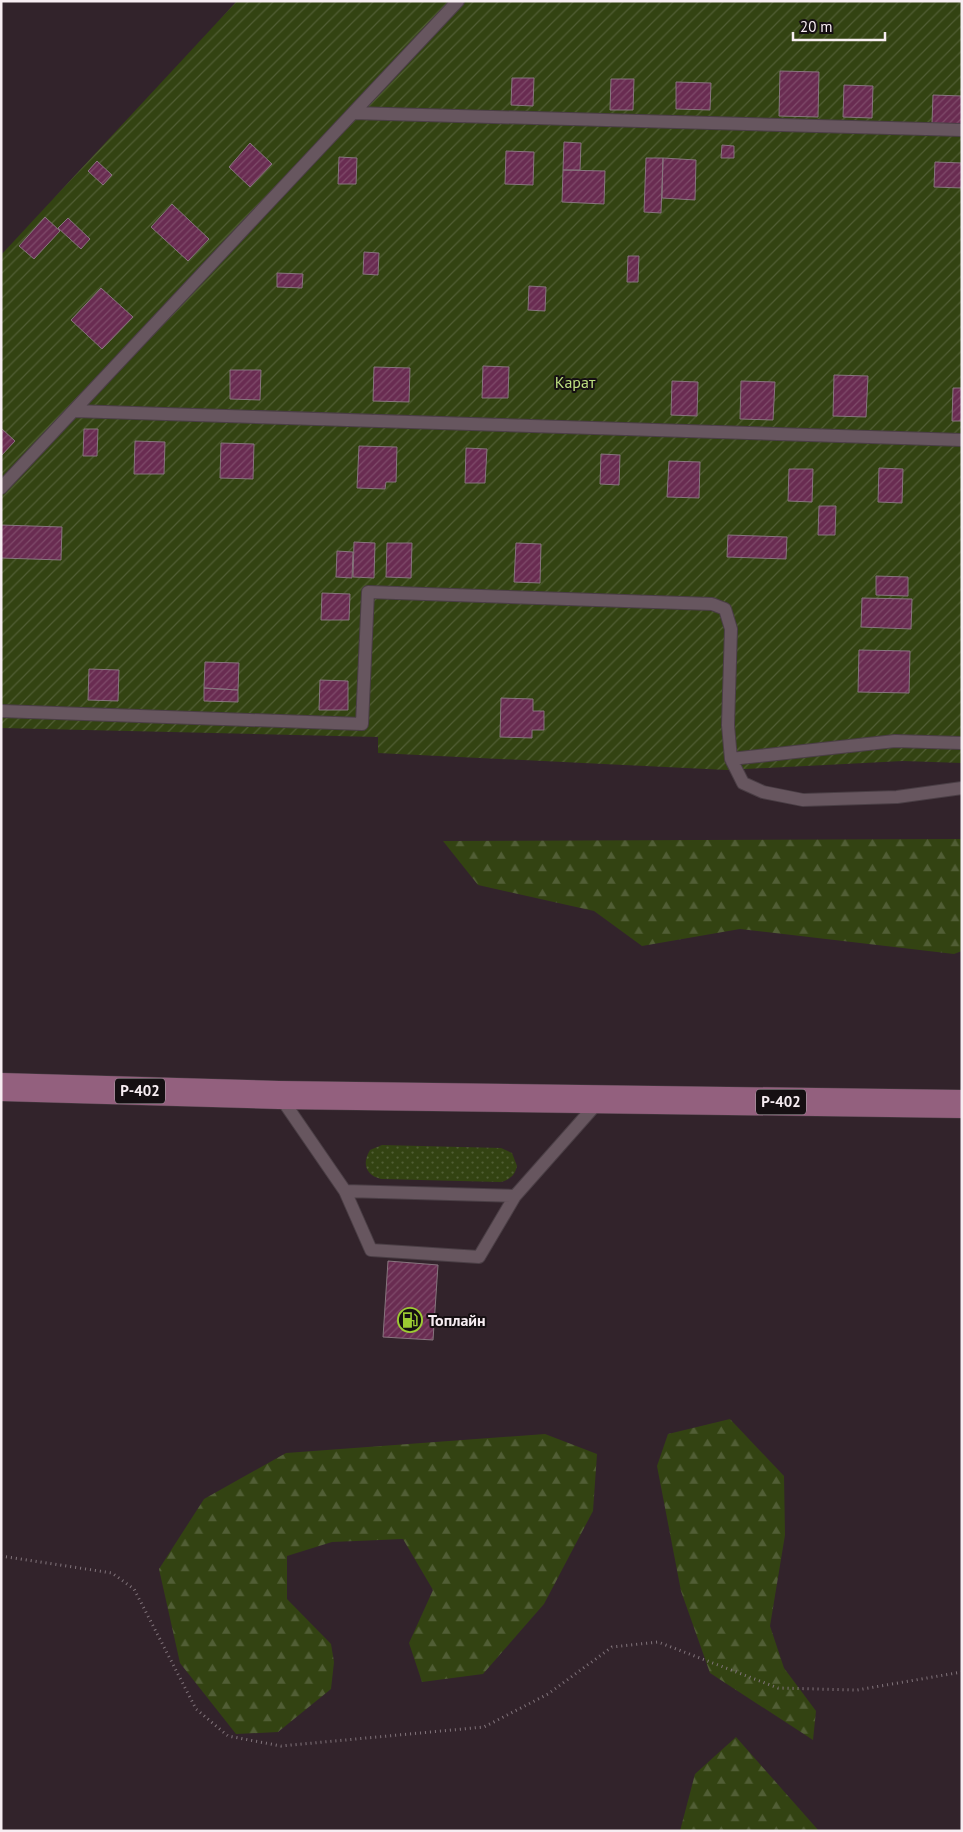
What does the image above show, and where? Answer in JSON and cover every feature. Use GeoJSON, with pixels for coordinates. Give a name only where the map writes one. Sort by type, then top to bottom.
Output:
{"type":"FeatureCollection","features":[{"type":"Feature","properties":{"kind":"main road","name":"Р-402"},"geometry":{"type":"LineString","coordinates":[[1,1088],[279,1095],[962,1104]]}},
{"type":"Feature","properties":{"kind":"lane"},"geometry":{"type":"LineString","coordinates":[[1,488],[458,1]]}},
{"type":"Feature","properties":{"kind":"lane"},"geometry":{"type":"LineString","coordinates":[[353,113],[962,130]]}},
{"type":"Feature","properties":{"kind":"lane"},"geometry":{"type":"LineString","coordinates":[[74,410],[962,440]]}},
{"type":"Feature","properties":{"kind":"lane"},"geometry":{"type":"LineString","coordinates":[[1,711],[362,724],[368,592],[712,604],[725,609],[730,629],[728,725],[731,759],[743,783],[763,792],[803,800],[897,797],[962,788]]}},
{"type":"Feature","properties":{"kind":"lane"},"geometry":{"type":"LineString","coordinates":[[731,759],[895,741],[962,743]]}},
{"type":"Feature","properties":{"kind":"lane"},"geometry":{"type":"LineString","coordinates":[[279,1095],[345,1191],[371,1250],[479,1257],[516,1196],[601,1100]]}},
{"type":"Feature","properties":{"kind":"lane"},"geometry":{"type":"LineString","coordinates":[[345,1191],[516,1196]]}},
{"type":"Feature","properties":{"kind":"path"},"geometry":{"type":"LineString","coordinates":[[1,1556],[112,1573],[134,1589],[196,1709],[228,1736],[281,1746],[484,1727],[548,1694],[612,1647],[658,1642],[778,1688],[857,1690],[962,1672]]}},
{"type":"Feature","properties":{"kind":"green space","name":"Карат"},"geometry":{"type":"Polygon","coordinates":[[[237,1],[962,1],[962,763],[903,761],[727,770],[378,753],[378,737],[1,728],[1,255],[237,1]]]}},
{"type":"Feature","properties":{"kind":"green space"},"geometry":{"type":"Polygon","coordinates":[[[962,839],[962,951],[954,954],[740,929],[642,946],[594,911],[478,885],[443,841],[962,839]]]}},
{"type":"Feature","properties":{"kind":"green space"},"geometry":{"type":"Polygon","coordinates":[[[382,1145],[501,1148],[512,1153],[517,1166],[512,1177],[500,1182],[381,1179],[371,1175],[368,1171],[366,1159],[370,1150],[382,1145]]]}},
{"type":"Feature","properties":{"kind":"green space"},"geometry":{"type":"Polygon","coordinates":[[[730,1419],[784,1476],[785,1535],[770,1626],[784,1668],[816,1711],[813,1740],[710,1673],[681,1591],[657,1466],[668,1434],[730,1419]]]}},
{"type":"Feature","properties":{"kind":"green space"},"geometry":{"type":"Polygon","coordinates":[[[545,1434],[597,1454],[593,1511],[544,1604],[483,1674],[422,1682],[409,1643],[433,1590],[403,1539],[332,1542],[287,1556],[287,1599],[331,1644],[334,1662],[331,1689],[278,1732],[236,1734],[180,1663],[159,1569],[204,1499],[286,1453],[545,1434]]]}},
{"type":"Feature","properties":{"kind":"green space"},"geometry":{"type":"Polygon","coordinates":[[[736,1737],[819,1831],[680,1831],[695,1774],[736,1737]]]}},
{"type":"Feature","properties":{"kind":"building"},"geometry":{"type":"Polygon","coordinates":[[[780,71],[819,72],[818,117],[779,116],[780,71]]]}},
{"type":"Feature","properties":{"kind":"building"},"geometry":{"type":"Polygon","coordinates":[[[512,78],[534,78],[533,106],[511,105],[512,78]]]}},
{"type":"Feature","properties":{"kind":"building"},"geometry":{"type":"Polygon","coordinates":[[[611,79],[634,79],[633,110],[610,110],[611,79]]]}},
{"type":"Feature","properties":{"kind":"building"},"geometry":{"type":"Polygon","coordinates":[[[676,82],[711,83],[710,110],[676,109],[676,82]]]}},
{"type":"Feature","properties":{"kind":"building"},"geometry":{"type":"Polygon","coordinates":[[[844,85],[873,86],[872,118],[843,117],[844,85]]]}},
{"type":"Feature","properties":{"kind":"building"},"geometry":{"type":"Polygon","coordinates":[[[933,95],[962,96],[962,124],[932,123],[933,95]]]}},
{"type":"Feature","properties":{"kind":"building"},"geometry":{"type":"Polygon","coordinates":[[[564,142],[581,143],[580,170],[563,170],[564,142]]]}},
{"type":"Feature","properties":{"kind":"building"},"geometry":{"type":"Polygon","coordinates":[[[250,143],[272,164],[250,187],[229,167],[250,143]]]}},
{"type":"Feature","properties":{"kind":"building"},"geometry":{"type":"Polygon","coordinates":[[[722,145],[734,146],[734,158],[721,158],[722,145]]]}},
{"type":"Feature","properties":{"kind":"building"},"geometry":{"type":"Polygon","coordinates":[[[506,151],[534,152],[533,185],[505,184],[506,151]]]}},
{"type":"Feature","properties":{"kind":"building"},"geometry":{"type":"Polygon","coordinates":[[[339,157],[357,158],[356,184],[338,184],[339,157]]]}},
{"type":"Feature","properties":{"kind":"building"},"geometry":{"type":"Polygon","coordinates":[[[646,158],[663,158],[661,213],[644,212],[646,158]]]}},
{"type":"Feature","properties":{"kind":"building"},"geometry":{"type":"Polygon","coordinates":[[[663,158],[696,160],[695,200],[662,198],[663,158]]]}},
{"type":"Feature","properties":{"kind":"building"},"geometry":{"type":"Polygon","coordinates":[[[97,161],[112,175],[103,185],[88,171],[97,161]]]}},
{"type":"Feature","properties":{"kind":"building"},"geometry":{"type":"Polygon","coordinates":[[[935,162],[962,163],[962,188],[934,187],[935,162]]]}},
{"type":"Feature","properties":{"kind":"building"},"geometry":{"type":"Polygon","coordinates":[[[563,170],[605,171],[604,204],[562,202],[563,170]]]}},
{"type":"Feature","properties":{"kind":"building"},"geometry":{"type":"Polygon","coordinates":[[[172,204],[209,239],[188,261],[151,227],[172,204]]]}},
{"type":"Feature","properties":{"kind":"building"},"geometry":{"type":"Polygon","coordinates":[[[45,217],[60,231],[34,259],[19,246],[45,217]]]}},
{"type":"Feature","properties":{"kind":"building"},"geometry":{"type":"Polygon","coordinates":[[[68,218],[90,239],[81,249],[58,228],[68,218]]]}},
{"type":"Feature","properties":{"kind":"building"},"geometry":{"type":"Polygon","coordinates":[[[364,252],[379,253],[378,275],[363,274],[364,252]]]}},
{"type":"Feature","properties":{"kind":"building"},"geometry":{"type":"Polygon","coordinates":[[[628,256],[639,256],[638,282],[627,282],[628,256]]]}},
{"type":"Feature","properties":{"kind":"building"},"geometry":{"type":"Polygon","coordinates":[[[277,273],[303,274],[302,288],[277,287],[277,273]]]}},
{"type":"Feature","properties":{"kind":"building"},"geometry":{"type":"Polygon","coordinates":[[[529,286],[546,287],[545,311],[528,310],[529,286]]]}},
{"type":"Feature","properties":{"kind":"building"},"geometry":{"type":"Polygon","coordinates":[[[101,288],[133,317],[102,349],[71,320],[101,288]]]}},
{"type":"Feature","properties":{"kind":"building"},"geometry":{"type":"Polygon","coordinates":[[[483,366],[509,367],[508,398],[482,398],[483,366]]]}},
{"type":"Feature","properties":{"kind":"building"},"geometry":{"type":"Polygon","coordinates":[[[374,367],[410,368],[409,402],[373,401],[374,367]]]}},
{"type":"Feature","properties":{"kind":"building"},"geometry":{"type":"Polygon","coordinates":[[[230,370],[261,370],[260,400],[230,399],[230,370]]]}},
{"type":"Feature","properties":{"kind":"building"},"geometry":{"type":"Polygon","coordinates":[[[834,375],[868,376],[866,417],[833,416],[834,375]]]}},
{"type":"Feature","properties":{"kind":"building"},"geometry":{"type":"Polygon","coordinates":[[[672,381],[698,382],[697,416],[671,415],[672,381]]]}},
{"type":"Feature","properties":{"kind":"building"},"geometry":{"type":"Polygon","coordinates":[[[741,381],[775,382],[773,420],[740,419],[741,381]]]}},
{"type":"Feature","properties":{"kind":"building"},"geometry":{"type":"Polygon","coordinates":[[[953,388],[962,388],[962,421],[952,421],[953,388]]]}},
{"type":"Feature","properties":{"kind":"building"},"geometry":{"type":"Polygon","coordinates":[[[1,428],[15,441],[1,456],[1,428]]]}},
{"type":"Feature","properties":{"kind":"building"},"geometry":{"type":"Polygon","coordinates":[[[84,429],[98,429],[97,456],[83,456],[84,429]]]}},
{"type":"Feature","properties":{"kind":"building"},"geometry":{"type":"Polygon","coordinates":[[[135,441],[165,442],[164,474],[134,474],[135,441]]]}},
{"type":"Feature","properties":{"kind":"building"},"geometry":{"type":"Polygon","coordinates":[[[221,443],[254,444],[253,479],[220,478],[221,443]]]}},
{"type":"Feature","properties":{"kind":"building"},"geometry":{"type":"Polygon","coordinates":[[[359,446],[397,447],[396,482],[386,482],[385,489],[357,488],[359,446]]]}},
{"type":"Feature","properties":{"kind":"building"},"geometry":{"type":"Polygon","coordinates":[[[466,448],[487,449],[485,483],[465,483],[466,448]]]}},
{"type":"Feature","properties":{"kind":"building"},"geometry":{"type":"Polygon","coordinates":[[[601,454],[620,455],[619,485],[600,484],[601,454]]]}},
{"type":"Feature","properties":{"kind":"building"},"geometry":{"type":"Polygon","coordinates":[[[669,461],[700,462],[699,498],[667,497],[669,461]]]}},
{"type":"Feature","properties":{"kind":"building"},"geometry":{"type":"Polygon","coordinates":[[[879,468],[903,469],[902,503],[878,502],[879,468]]]}},
{"type":"Feature","properties":{"kind":"building"},"geometry":{"type":"Polygon","coordinates":[[[789,469],[813,469],[812,502],[788,501],[789,469]]]}},
{"type":"Feature","properties":{"kind":"building"},"geometry":{"type":"Polygon","coordinates":[[[819,506],[836,506],[835,535],[818,535],[819,506]]]}},
{"type":"Feature","properties":{"kind":"building"},"geometry":{"type":"Polygon","coordinates":[[[1,525],[62,527],[61,560],[1,558],[1,525]]]}},
{"type":"Feature","properties":{"kind":"building"},"geometry":{"type":"Polygon","coordinates":[[[728,535],[787,537],[786,559],[727,557],[728,535]]]}},
{"type":"Feature","properties":{"kind":"building"},"geometry":{"type":"Polygon","coordinates":[[[354,542],[375,543],[374,578],[353,577],[354,542]]]}},
{"type":"Feature","properties":{"kind":"building"},"geometry":{"type":"Polygon","coordinates":[[[387,543],[412,543],[411,578],[386,577],[387,543]]]}},
{"type":"Feature","properties":{"kind":"building"},"geometry":{"type":"Polygon","coordinates":[[[516,543],[541,544],[540,583],[514,582],[516,543]]]}},
{"type":"Feature","properties":{"kind":"building"},"geometry":{"type":"Polygon","coordinates":[[[337,551],[353,552],[352,578],[336,577],[337,551]]]}},
{"type":"Feature","properties":{"kind":"building"},"geometry":{"type":"Polygon","coordinates":[[[876,576],[908,577],[908,596],[876,595],[876,576]]]}},
{"type":"Feature","properties":{"kind":"building"},"geometry":{"type":"Polygon","coordinates":[[[322,593],[350,594],[349,620],[321,620],[322,593]]]}},
{"type":"Feature","properties":{"kind":"building"},"geometry":{"type":"Polygon","coordinates":[[[862,598],[912,599],[911,629],[861,627],[862,598]]]}},
{"type":"Feature","properties":{"kind":"building"},"geometry":{"type":"Polygon","coordinates":[[[859,650],[910,651],[909,693],[858,692],[859,650]]]}},
{"type":"Feature","properties":{"kind":"building"},"geometry":{"type":"Polygon","coordinates":[[[205,662],[239,663],[238,690],[204,688],[205,662]]]}},
{"type":"Feature","properties":{"kind":"building"},"geometry":{"type":"Polygon","coordinates":[[[89,669],[119,670],[118,701],[88,700],[89,669]]]}},
{"type":"Feature","properties":{"kind":"building"},"geometry":{"type":"Polygon","coordinates":[[[320,680],[348,681],[348,710],[319,710],[320,680]]]}},
{"type":"Feature","properties":{"kind":"building"},"geometry":{"type":"Polygon","coordinates":[[[204,688],[238,690],[238,702],[204,701],[204,688]]]}},
{"type":"Feature","properties":{"kind":"building"},"geometry":{"type":"Polygon","coordinates":[[[501,698],[533,699],[533,711],[544,711],[544,730],[532,730],[532,738],[500,737],[501,698]]]}},
{"type":"Feature","properties":{"kind":"building"},"geometry":{"type":"Polygon","coordinates":[[[388,1261],[438,1265],[433,1340],[383,1337],[388,1261]]]}},
{"type":"Feature","properties":{"kind":"place","name":"Топлайн"},"geometry":{"type":"Point","coordinates":[410,1320]}}]}
